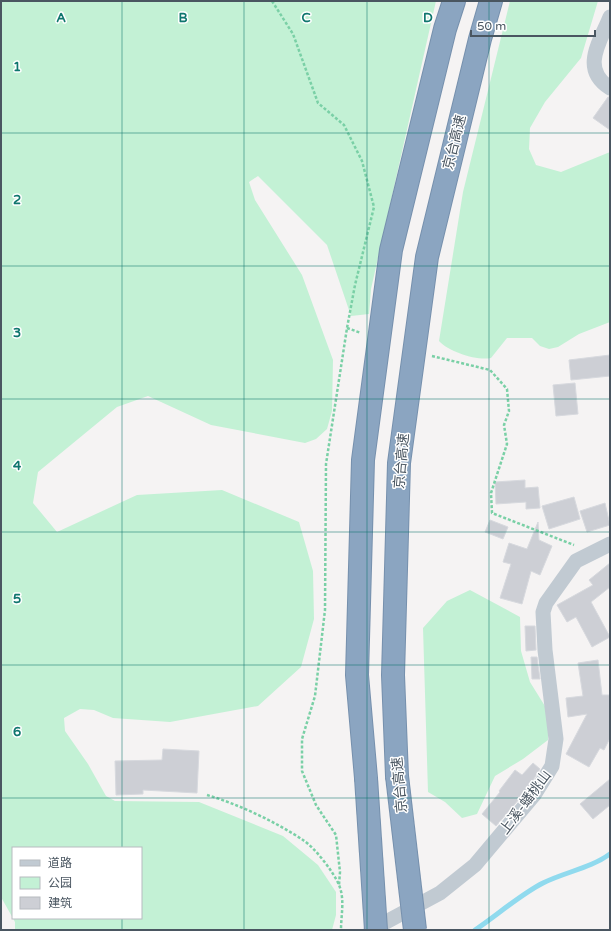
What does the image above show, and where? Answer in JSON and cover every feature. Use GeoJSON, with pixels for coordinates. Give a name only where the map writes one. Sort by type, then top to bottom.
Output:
{"type":"FeatureCollection","features":[{"type":"Feature","properties":{"kind":"highway"},"geometry":{"type":"LineString","coordinates":[[376,930],[366,778],[357,675],[363,460],[391,250],[445,29],[454,1]]}},
{"type":"Feature","properties":{"kind":"highway","name":"京台高速"},"geometry":{"type":"LineString","coordinates":[[416,930],[411,908],[397,776],[394,674],[399,463],[426,257],[480,39],[491,1]]}},
{"type":"Feature","properties":{"kind":"street"},"geometry":{"type":"LineString","coordinates":[[610,17],[593,59],[597,76],[610,88]]}},
{"type":"Feature","properties":{"kind":"street","name":"上溪-蟠桃山"},"geometry":{"type":"LineString","coordinates":[[371,930],[440,893],[475,865],[534,795],[552,766],[556,739],[545,650],[543,612],[546,604],[576,561],[610,544]]}},
{"type":"Feature","properties":{"kind":"path"},"geometry":{"type":"LineString","coordinates":[[272,1],[293,34],[318,103],[344,124],[362,161],[374,207],[347,328],[326,464],[325,610],[315,696],[302,739],[302,770],[316,804],[336,835],[340,872],[339,885]]}},
{"type":"Feature","properties":{"kind":"path"},"geometry":{"type":"LineString","coordinates":[[347,328],[362,333]]}},
{"type":"Feature","properties":{"kind":"path"},"geometry":{"type":"LineString","coordinates":[[430,355],[490,370],[507,389],[509,411],[504,425],[507,444],[491,493],[492,513],[593,552]]}},
{"type":"Feature","properties":{"kind":"path"},"geometry":{"type":"LineString","coordinates":[[207,795],[232,802],[304,841],[328,866],[339,885],[342,897],[340,930]]}},
{"type":"Feature","properties":{"kind":"green space"},"geometry":{"type":"Polygon","coordinates":[[[1,1],[436,1],[371,289],[369,314],[351,316],[327,245],[258,176],[249,182],[255,200],[302,275],[333,360],[332,411],[327,429],[316,439],[305,443],[211,425],[148,396],[117,407],[38,472],[33,503],[57,532],[137,495],[222,490],[299,522],[313,571],[314,619],[301,667],[258,706],[170,722],[113,718],[94,710],[80,709],[64,718],[65,731],[88,764],[106,796],[115,801],[199,802],[283,836],[318,865],[336,892],[336,915],[332,930],[15,930],[15,922],[13,919],[142,919],[142,847],[12,847],[12,917],[1,897],[1,1]]]}},
{"type":"Feature","properties":{"kind":"green space"},"geometry":{"type":"Polygon","coordinates":[[[510,1],[598,1],[581,58],[545,102],[530,128],[529,149],[536,165],[561,172],[610,152],[610,322],[579,334],[558,347],[549,349],[540,346],[532,338],[507,338],[491,358],[485,359],[471,357],[456,352],[449,349],[439,341],[463,192],[510,1]]]}},
{"type":"Feature","properties":{"kind":"green space"},"geometry":{"type":"Polygon","coordinates":[[[470,590],[520,617],[521,651],[530,682],[548,711],[548,740],[523,759],[495,776],[477,814],[462,818],[445,802],[428,792],[423,628],[447,601],[470,590]]]}},
{"type":"Feature","properties":{"kind":"building"},"geometry":{"type":"Polygon","coordinates":[[[608,97],[610,97],[610,130],[593,118],[608,97]]]}},
{"type":"Feature","properties":{"kind":"building"},"geometry":{"type":"Polygon","coordinates":[[[610,355],[610,376],[571,380],[569,360],[610,355]]]}},
{"type":"Feature","properties":{"kind":"building"},"geometry":{"type":"Polygon","coordinates":[[[575,383],[578,414],[556,416],[553,385],[575,383]]]}},
{"type":"Feature","properties":{"kind":"building"},"geometry":{"type":"Polygon","coordinates":[[[525,480],[525,488],[538,487],[540,508],[526,509],[526,502],[496,504],[495,482],[525,480]]]}},
{"type":"Feature","properties":{"kind":"building"},"geometry":{"type":"Polygon","coordinates":[[[574,497],[580,519],[549,529],[542,506],[574,497]]]}},
{"type":"Feature","properties":{"kind":"building"},"geometry":{"type":"Polygon","coordinates":[[[605,503],[610,525],[587,532],[580,511],[605,503]]]}},
{"type":"Feature","properties":{"kind":"building"},"geometry":{"type":"Polygon","coordinates":[[[490,520],[508,527],[503,539],[485,532],[490,520]]]}},
{"type":"Feature","properties":{"kind":"building"},"geometry":{"type":"Polygon","coordinates":[[[538,522],[539,540],[552,546],[540,575],[531,571],[522,604],[500,598],[511,564],[503,562],[509,543],[527,549],[538,522]]]}},
{"type":"Feature","properties":{"kind":"building"},"geometry":{"type":"Polygon","coordinates":[[[610,563],[610,587],[591,602],[610,637],[592,647],[576,617],[567,622],[557,605],[593,585],[589,580],[610,563]]]}},
{"type":"Feature","properties":{"kind":"building"},"geometry":{"type":"Polygon","coordinates":[[[525,626],[535,626],[536,650],[526,651],[525,626]]]}},
{"type":"Feature","properties":{"kind":"building"},"geometry":{"type":"Polygon","coordinates":[[[531,657],[537,657],[540,679],[532,679],[531,657]]]}},
{"type":"Feature","properties":{"kind":"building"},"geometry":{"type":"Polygon","coordinates":[[[598,660],[602,695],[610,695],[610,738],[604,750],[600,748],[589,767],[566,754],[587,714],[568,717],[566,698],[583,696],[578,663],[598,660]]]}},
{"type":"Feature","properties":{"kind":"building"},"geometry":{"type":"Polygon","coordinates":[[[163,749],[199,751],[197,793],[143,790],[143,794],[116,795],[115,761],[162,760],[163,749]]]}},
{"type":"Feature","properties":{"kind":"building"},"geometry":{"type":"Polygon","coordinates":[[[533,763],[540,769],[527,790],[496,826],[482,814],[500,792],[499,791],[515,770],[522,775],[533,763]]]}},
{"type":"Feature","properties":{"kind":"building"},"geometry":{"type":"Polygon","coordinates":[[[610,779],[610,805],[593,819],[580,804],[610,779]]]}},
{"type":"Feature","properties":{"kind":"waterway"},"geometry":{"type":"LineString","coordinates":[[475,930],[517,899],[543,883],[595,863],[610,854]]}}]}
